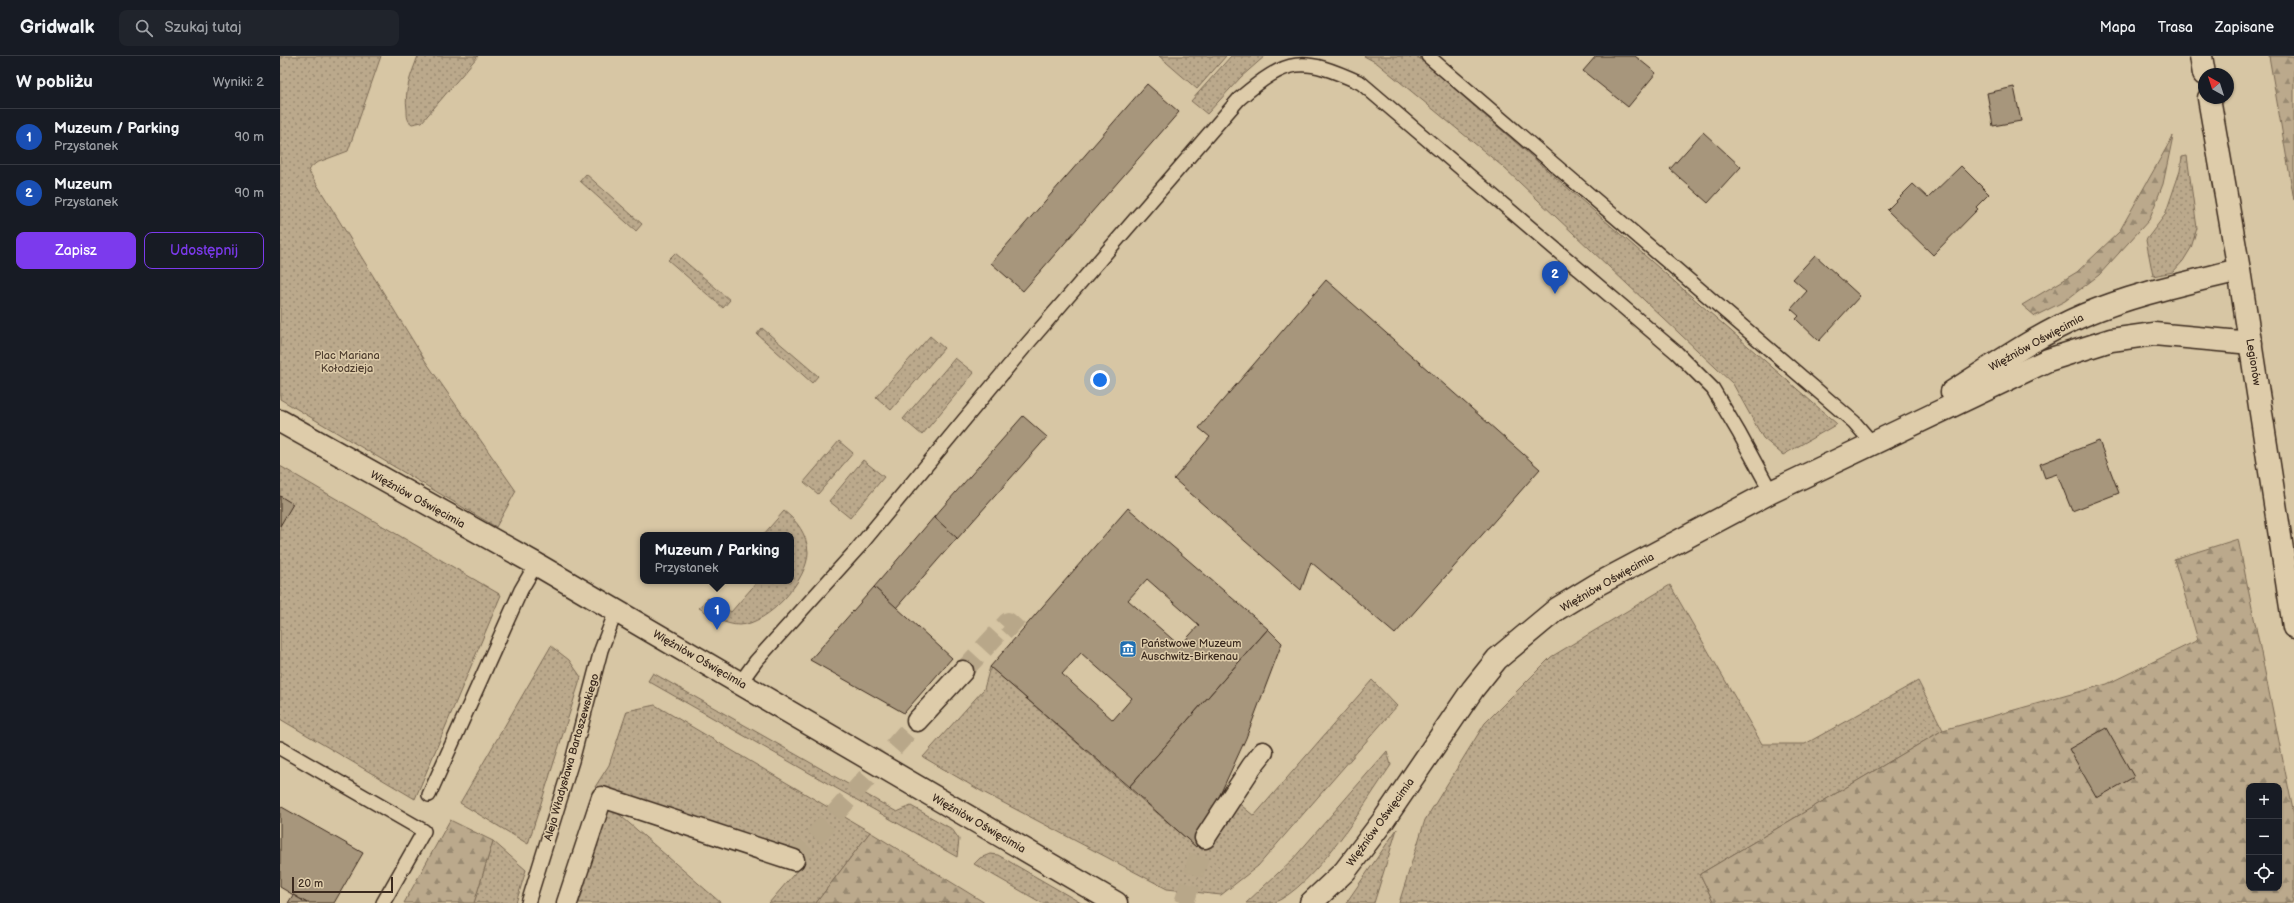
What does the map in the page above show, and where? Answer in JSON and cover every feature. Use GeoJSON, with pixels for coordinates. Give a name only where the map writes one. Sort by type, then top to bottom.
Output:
{"type":"FeatureCollection","features":[{"type":"Feature","properties":{"kind":"street"},"geometry":{"type":"LineString","coordinates":[[2201,56],[2203,68]]}},
{"type":"Feature","properties":{"kind":"street","name":"Legionów"},"geometry":{"type":"LineString","coordinates":[[2210,104],[2251,343],[2294,627]]}},
{"type":"Feature","properties":{"kind":"street","name":"Więźniów Oświęcimia"},"geometry":{"type":"LineString","coordinates":[[1872,443],[2024,347],[2084,315],[2149,292],[2239,270]]}},
{"type":"Feature","properties":{"kind":"street","name":"Więźniów Oświęcimia"},"geometry":{"type":"LineString","coordinates":[[1311,903],[1345,871],[1383,821],[1473,689],[1497,659],[1524,635],[1558,609],[1598,584],[1771,492],[2048,360],[2111,340],[2154,334],[2251,343]]}},
{"type":"Feature","properties":{"kind":"street","name":"Więźniów Oświęcimia"},"geometry":{"type":"LineString","coordinates":[[280,421],[536,564],[1116,903]]}},
{"type":"Feature","properties":{"kind":"street"},"geometry":{"type":"LineString","coordinates":[[918,720],[963,670]]}},
{"type":"Feature","properties":{"kind":"street"},"geometry":{"type":"LineString","coordinates":[[1206,838],[1252,766],[1263,752]]}},
{"type":"Feature","properties":{"kind":"street"},"geometry":{"type":"LineString","coordinates":[[567,903],[602,797],[794,860]]}},
{"type":"Feature","properties":{"kind":"lane"},"geometry":{"type":"LineString","coordinates":[[1428,56],[1854,422],[1872,443]]}},
{"type":"Feature","properties":{"kind":"lane"},"geometry":{"type":"LineString","coordinates":[[740,683],[756,661],[858,548],[1004,370],[1239,99],[1271,71],[1300,60],[1333,66],[1360,83],[1677,353],[1713,389],[1740,433],[1771,492]]}},
{"type":"Feature","properties":{"kind":"lane"},"geometry":{"type":"LineString","coordinates":[[429,795],[521,590],[536,564]]}},
{"type":"Feature","properties":{"kind":"lane","name":"Aleja Władysława Bartoszewskiego"},"geometry":{"type":"LineString","coordinates":[[528,903],[572,760],[601,650],[616,611]]}},
{"type":"Feature","properties":{"kind":"lane"},"geometry":{"type":"LineString","coordinates":[[280,748],[424,831],[383,903]]}},
{"type":"Feature","properties":{"kind":"green space","name":"Plac Mariana Kołodzieja"},"geometry":{"type":"Polygon","coordinates":[[[280,56],[381,56],[348,151],[316,163],[308,170],[426,362],[516,491],[496,527],[280,399],[280,56]]]}},
{"type":"Feature","properties":{"kind":"green space"},"geometry":{"type":"Polygon","coordinates":[[[418,56],[478,56],[422,122],[412,124],[408,118],[406,96],[418,56]]]}},
{"type":"Feature","properties":{"kind":"green space"},"geometry":{"type":"Polygon","coordinates":[[[1159,56],[1226,56],[1197,89],[1159,56]]]}},
{"type":"Feature","properties":{"kind":"green space"},"geometry":{"type":"Polygon","coordinates":[[[1231,56],[1265,56],[1241,77],[1207,114],[1191,101],[1231,56]]]}},
{"type":"Feature","properties":{"kind":"green space"},"geometry":{"type":"Polygon","coordinates":[[[1364,56],[1417,56],[1837,424],[1783,455],[1763,438],[1733,384],[1502,166],[1377,63],[1364,56]]]}},
{"type":"Feature","properties":{"kind":"green space"},"geometry":{"type":"Polygon","coordinates":[[[2269,56],[2294,56],[2294,200],[2269,56]]]}},
{"type":"Feature","properties":{"kind":"green space"},"geometry":{"type":"Polygon","coordinates":[[[2173,136],[2163,184],[2149,220],[2099,275],[2065,301],[2035,316],[2022,305],[2077,272],[2119,232],[2173,136]]]}},
{"type":"Feature","properties":{"kind":"green space"},"geometry":{"type":"Polygon","coordinates":[[[2187,156],[2197,228],[2191,248],[2183,261],[2173,272],[2153,276],[2146,240],[2165,215],[2180,171],[2182,157],[2187,156]]]}},
{"type":"Feature","properties":{"kind":"green space"},"geometry":{"type":"Polygon","coordinates":[[[586,174],[642,224],[636,231],[580,181],[586,174]]]}},
{"type":"Feature","properties":{"kind":"green space"},"geometry":{"type":"Polygon","coordinates":[[[675,253],[730,300],[723,308],[668,260],[675,253]]]}},
{"type":"Feature","properties":{"kind":"green space"},"geometry":{"type":"Polygon","coordinates":[[[762,328],[818,376],[812,383],[757,334],[762,328]]]}},
{"type":"Feature","properties":{"kind":"green space"},"geometry":{"type":"Polygon","coordinates":[[[930,336],[944,348],[891,410],[876,397],[930,336]]]}},
{"type":"Feature","properties":{"kind":"green space"},"geometry":{"type":"Polygon","coordinates":[[[955,358],[974,373],[922,435],[903,419],[955,358]]]}},
{"type":"Feature","properties":{"kind":"green space"},"geometry":{"type":"Polygon","coordinates":[[[839,441],[853,453],[818,494],[804,482],[839,441]]]}},
{"type":"Feature","properties":{"kind":"green space"},"geometry":{"type":"Polygon","coordinates":[[[863,460],[884,477],[850,518],[829,501],[863,460]]]}},
{"type":"Feature","properties":{"kind":"green space"},"geometry":{"type":"Polygon","coordinates":[[[280,466],[501,595],[415,799],[280,719],[280,466]]]}},
{"type":"Feature","properties":{"kind":"green space"},"geometry":{"type":"Polygon","coordinates":[[[784,511],[797,524],[806,539],[808,552],[806,563],[794,587],[784,599],[774,609],[762,617],[751,623],[740,625],[723,622],[699,608],[708,598],[731,612],[755,584],[794,584],[794,532],[766,532],[784,511]]]}},
{"type":"Feature","properties":{"kind":"green space"},"geometry":{"type":"Polygon","coordinates":[[[2238,539],[2294,815],[2294,893],[2292,903],[1714,903],[1700,874],[1943,730],[2107,684],[2198,640],[2174,559],[2238,539]]]}},
{"type":"Feature","properties":{"kind":"green space"},"geometry":{"type":"Polygon","coordinates":[[[1670,585],[1762,744],[1805,744],[1918,681],[1943,730],[1700,874],[1714,903],[1399,903],[1425,820],[1485,723],[1551,657],[1670,585]]]}},
{"type":"Feature","properties":{"kind":"green space"},"geometry":{"type":"Polygon","coordinates":[[[551,646],[569,660],[581,677],[528,844],[460,803],[551,646]]]}},
{"type":"Feature","properties":{"kind":"green space"},"geometry":{"type":"Polygon","coordinates":[[[990,667],[1196,847],[1236,801],[1254,816],[1372,680],[1397,706],[1258,866],[1221,895],[1167,889],[981,791],[923,757],[984,689],[990,667]]]}},
{"type":"Feature","properties":{"kind":"green space"},"geometry":{"type":"Polygon","coordinates":[[[653,673],[897,812],[911,806],[952,829],[959,839],[957,857],[648,681],[653,673]]]}},
{"type":"Feature","properties":{"kind":"green space"},"geometry":{"type":"Polygon","coordinates":[[[655,705],[870,832],[816,903],[769,903],[811,854],[595,787],[609,765],[627,711],[655,705]]]}},
{"type":"Feature","properties":{"kind":"green space"},"geometry":{"type":"Polygon","coordinates":[[[1387,751],[1391,765],[1338,842],[1306,880],[1289,894],[1273,903],[1246,903],[1293,859],[1387,751]]]}},
{"type":"Feature","properties":{"kind":"green space"},"geometry":{"type":"Polygon","coordinates":[[[607,804],[721,903],[579,903],[607,804]]]}},
{"type":"Feature","properties":{"kind":"green space"},"geometry":{"type":"Polygon","coordinates":[[[450,820],[493,841],[474,903],[404,903],[450,820]]]}},
{"type":"Feature","properties":{"kind":"green space"},"geometry":{"type":"Polygon","coordinates":[[[1397,829],[1374,903],[1346,903],[1397,829]]]}},
{"type":"Feature","properties":{"kind":"green space"},"geometry":{"type":"Polygon","coordinates":[[[870,832],[985,903],[816,903],[870,832]]]}},
{"type":"Feature","properties":{"kind":"green space"},"geometry":{"type":"Polygon","coordinates":[[[493,841],[526,870],[516,903],[474,903],[493,841]]]}},
{"type":"Feature","properties":{"kind":"green space"},"geometry":{"type":"Polygon","coordinates":[[[990,854],[998,855],[1081,903],[1042,903],[974,864],[980,858],[990,854]]]}},
{"type":"Feature","properties":{"kind":"building"},"geometry":{"type":"Polygon","coordinates":[[[1596,56],[1635,56],[1656,73],[1628,107],[1583,71],[1596,56]]]}},
{"type":"Feature","properties":{"kind":"building"},"geometry":{"type":"Polygon","coordinates":[[[1147,84],[1179,112],[1023,291],[991,263],[1147,84]]]}},
{"type":"Feature","properties":{"kind":"building"},"geometry":{"type":"Polygon","coordinates":[[[2014,87],[2021,121],[1993,126],[1987,93],[2014,87]]]}},
{"type":"Feature","properties":{"kind":"building"},"geometry":{"type":"Polygon","coordinates":[[[1703,132],[1741,167],[1708,203],[1670,169],[1703,132]]]}},
{"type":"Feature","properties":{"kind":"building"},"geometry":{"type":"Polygon","coordinates":[[[1961,166],[1989,194],[1976,207],[1978,209],[1933,255],[1887,210],[1913,184],[1928,198],[1961,166]]]}},
{"type":"Feature","properties":{"kind":"building"},"geometry":{"type":"Polygon","coordinates":[[[1815,255],[1860,296],[1819,341],[1796,319],[1799,316],[1791,309],[1807,291],[1793,279],[1815,255]]]}},
{"type":"Feature","properties":{"kind":"building"},"geometry":{"type":"Polygon","coordinates":[[[1326,280],[1540,469],[1395,634],[1311,562],[1301,590],[1174,479],[1210,437],[1199,428],[1326,280]]]}},
{"type":"Feature","properties":{"kind":"building"},"geometry":{"type":"Polygon","coordinates":[[[1023,416],[1047,437],[957,539],[934,517],[1023,416]]]}},
{"type":"Feature","properties":{"kind":"building"},"geometry":{"type":"Polygon","coordinates":[[[2099,441],[2119,493],[2072,511],[2057,474],[2045,478],[2040,464],[2099,441]]]}},
{"type":"Feature","properties":{"kind":"building"},"geometry":{"type":"Polygon","coordinates":[[[280,496],[293,504],[280,526],[280,496]]]}},
{"type":"Feature","properties":{"kind":"building","name":"Państwowe Muzeum Auschwitz-Birkenau"},"geometry":{"type":"Polygon","coordinates":[[[1128,508],[1268,629],[1129,787],[990,667],[1128,508]],[[1147,579],[1128,600],[1180,646],[1199,625],[1147,579]],[[1081,653],[1062,674],[1113,720],[1132,698],[1081,653]]]}},
{"type":"Feature","properties":{"kind":"building"},"geometry":{"type":"Polygon","coordinates":[[[934,517],[957,538],[896,608],[874,587],[934,517]]]}},
{"type":"Feature","properties":{"kind":"building"},"geometry":{"type":"Polygon","coordinates":[[[874,587],[952,658],[904,713],[810,660],[874,587]]]}},
{"type":"Feature","properties":{"kind":"building"},"geometry":{"type":"Polygon","coordinates":[[[1268,629],[1282,643],[1246,738],[1196,847],[1129,787],[1268,629]]]}},
{"type":"Feature","properties":{"kind":"building"},"geometry":{"type":"Polygon","coordinates":[[[2106,728],[2134,777],[2097,798],[2069,749],[2106,728]]]}},
{"type":"Feature","properties":{"kind":"building"},"geometry":{"type":"Polygon","coordinates":[[[280,806],[363,853],[334,903],[307,903],[280,887],[280,806]]]}},
{"type":"Feature","properties":{"kind":"building"},"geometry":{"type":"Polygon","coordinates":[[[293,895],[307,903],[288,903],[293,895]]]}},
{"type":"Feature","properties":{"kind":"tunnel"},"geometry":{"type":"LineString","coordinates":[[963,671],[1008,622],[1020,633]]}},
{"type":"Feature","properties":{"kind":"tunnel"},"geometry":{"type":"LineString","coordinates":[[794,860],[917,721]]}},
{"type":"Feature","properties":{"kind":"tunnel"},"geometry":{"type":"LineString","coordinates":[[1184,903],[1205,838]]}},
{"type":"Feature","properties":{"kind":"place","name":"Muzeum"},"geometry":{"type":"Point","coordinates":[1555,294]}},
{"type":"Feature","properties":{"kind":"place","name":"Muzeum / Parking"},"geometry":{"type":"Point","coordinates":[717,630]}},
{"type":"Feature","properties":{"kind":"place","name":"Państwowe Muzeum Auschwitz-Birkenau"},"geometry":{"type":"Point","coordinates":[1128,649]}}]}
